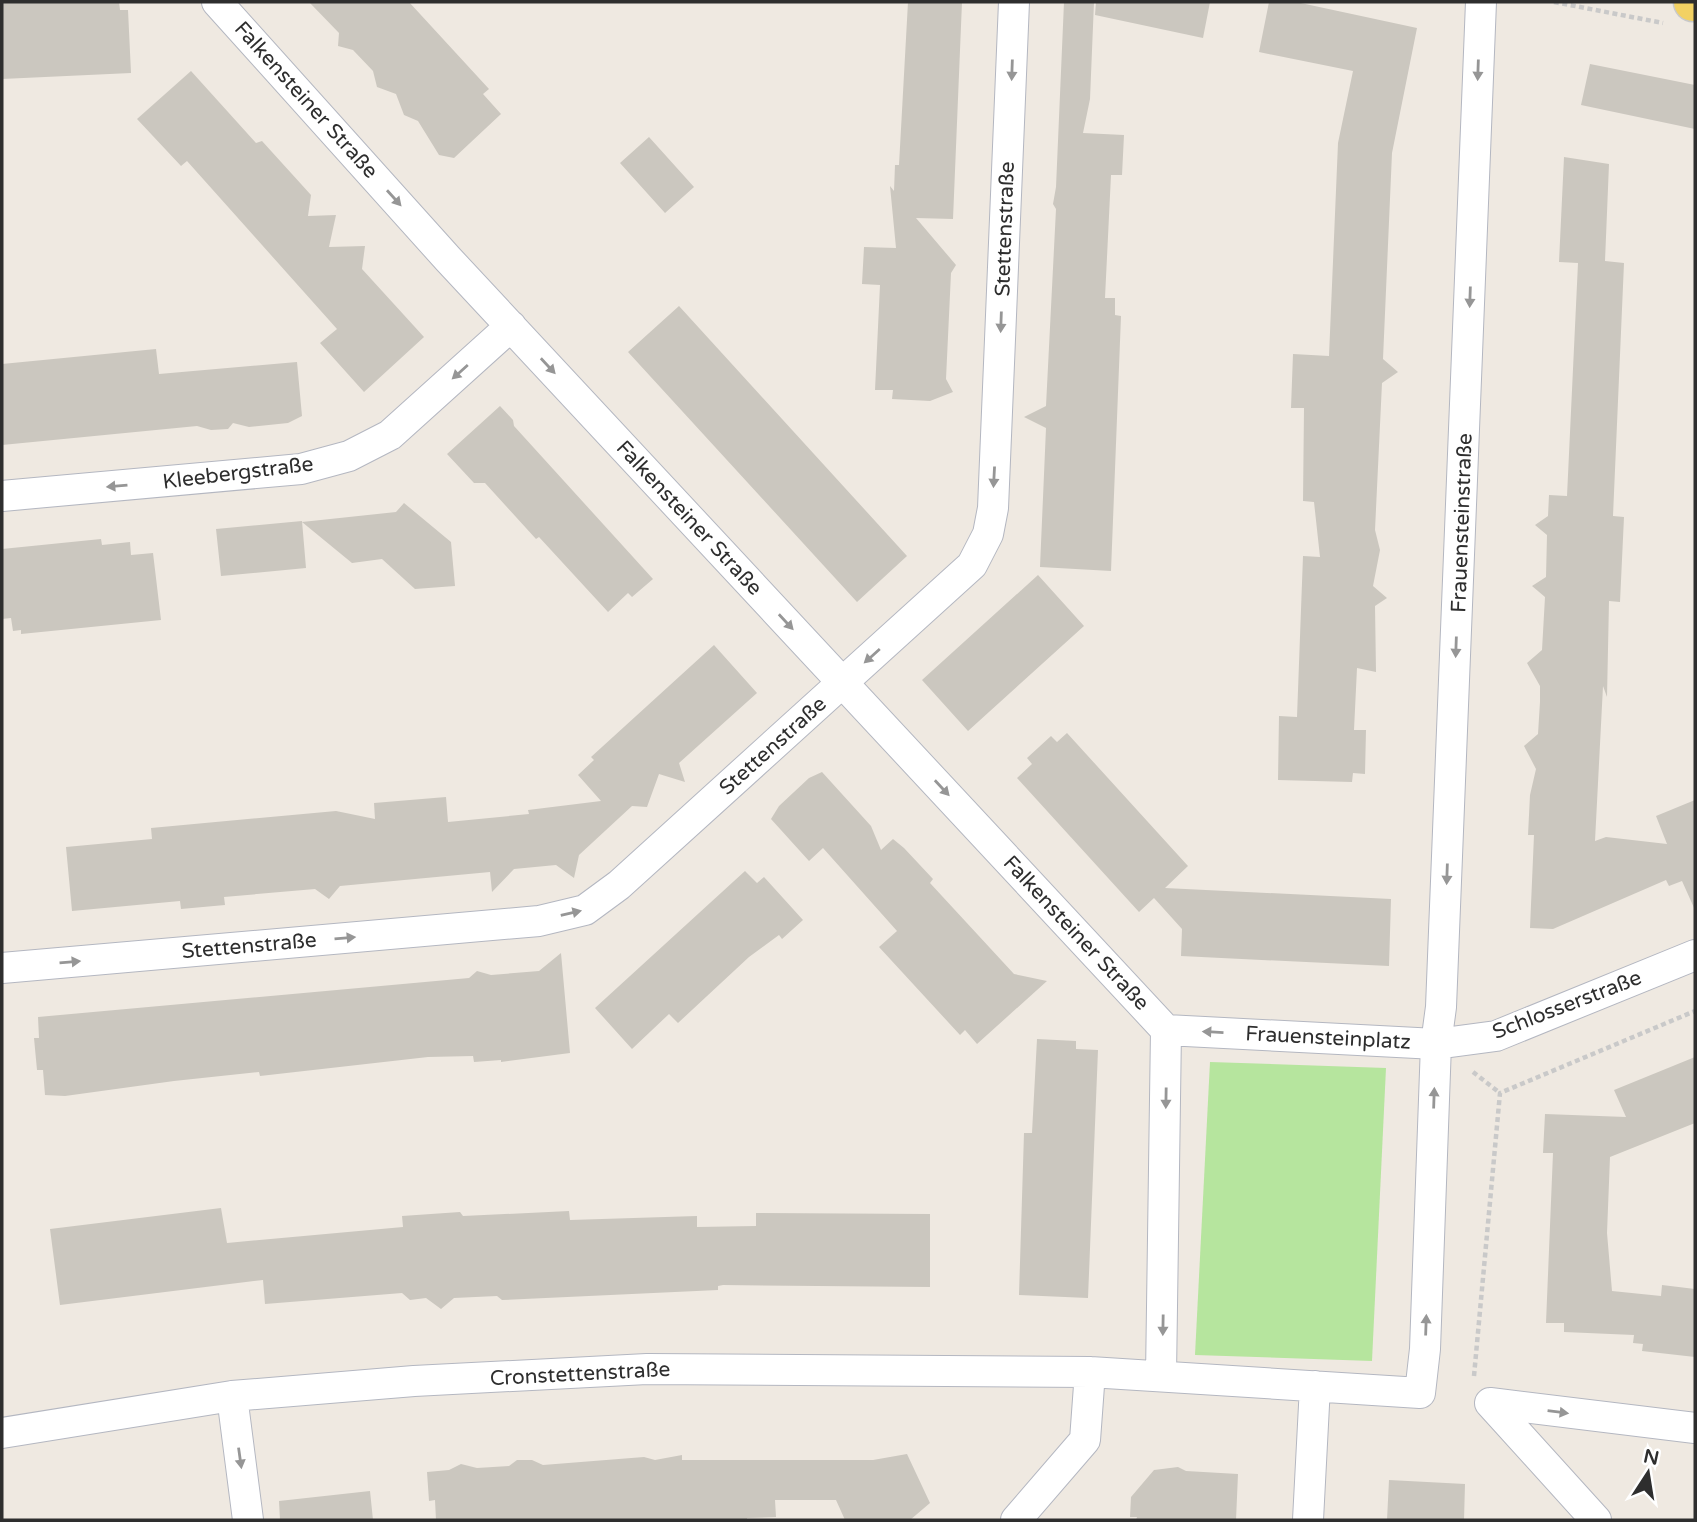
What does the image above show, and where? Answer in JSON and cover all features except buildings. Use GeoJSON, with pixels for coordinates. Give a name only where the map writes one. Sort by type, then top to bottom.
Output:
{"type":"FeatureCollection","features":[{"type":"Feature","properties":{"kind":"street","name":"Falkensteiner Straße"},"geometry":{"type":"LineString","coordinates":[[217,2],[511,326],[1166,1030]]}},
{"type":"Feature","properties":{"kind":"street","name":"Stettenstraße"},"geometry":{"type":"LineString","coordinates":[[2,968],[539,921],[585,910],[619,885],[972,565],[988,534],[993,508],[1014,2]]}},
{"type":"Feature","properties":{"kind":"street","name":"Frauensteinstraße"},"geometry":{"type":"LineString","coordinates":[[1436,1044],[1441,1007],[1481,2]]}},
{"type":"Feature","properties":{"kind":"street","name":"Kleebergstraße"},"geometry":{"type":"LineString","coordinates":[[2,496],[301,469],[349,456],[390,435],[511,326]]}},
{"type":"Feature","properties":{"kind":"street","name":"Schlosserstraße"},"geometry":{"type":"LineString","coordinates":[[1436,1044],[1496,1036],[1695,955]]}},
{"type":"Feature","properties":{"kind":"street","name":"Frauensteinplatz"},"geometry":{"type":"LineString","coordinates":[[1161,1376],[1420,1393],[1425,1349],[1436,1044],[1166,1030]]}},
{"type":"Feature","properties":{"kind":"street"},"geometry":{"type":"LineString","coordinates":[[1161,1376],[1166,1030]]}},
{"type":"Feature","properties":{"kind":"street","name":"Cronstettenstraße"},"geometry":{"type":"LineString","coordinates":[[2,1433],[232,1396],[414,1381],[647,1369],[1090,1372],[1161,1376]]}},
{"type":"Feature","properties":{"kind":"street"},"geometry":{"type":"LineString","coordinates":[[1016,1520],[1085,1440],[1090,1372]]}},
{"type":"Feature","properties":{"kind":"street"},"geometry":{"type":"LineString","coordinates":[[1308,1520],[1315,1386]]}},
{"type":"Feature","properties":{"kind":"street"},"geometry":{"type":"LineString","coordinates":[[232,1396],[248,1520]]}},
{"type":"Feature","properties":{"kind":"street"},"geometry":{"type":"LineString","coordinates":[[1481,1396],[1695,1428]]}},
{"type":"Feature","properties":{"kind":"street"},"geometry":{"type":"LineString","coordinates":[[1481,1396],[1596,1520]]}},
{"type":"Feature","properties":{"kind":"path"},"geometry":{"type":"LineString","coordinates":[[1554,2],[1685,9]]}},
{"type":"Feature","properties":{"kind":"path"},"geometry":{"type":"LineString","coordinates":[[1481,1396],[1500,1093],[1695,1011]]}},
{"type":"Feature","properties":{"kind":"green space"},"geometry":{"type":"Polygon","coordinates":[[[1210,1062],[1386,1068],[1372,1361],[1195,1355],[1210,1062]]]}}]}
